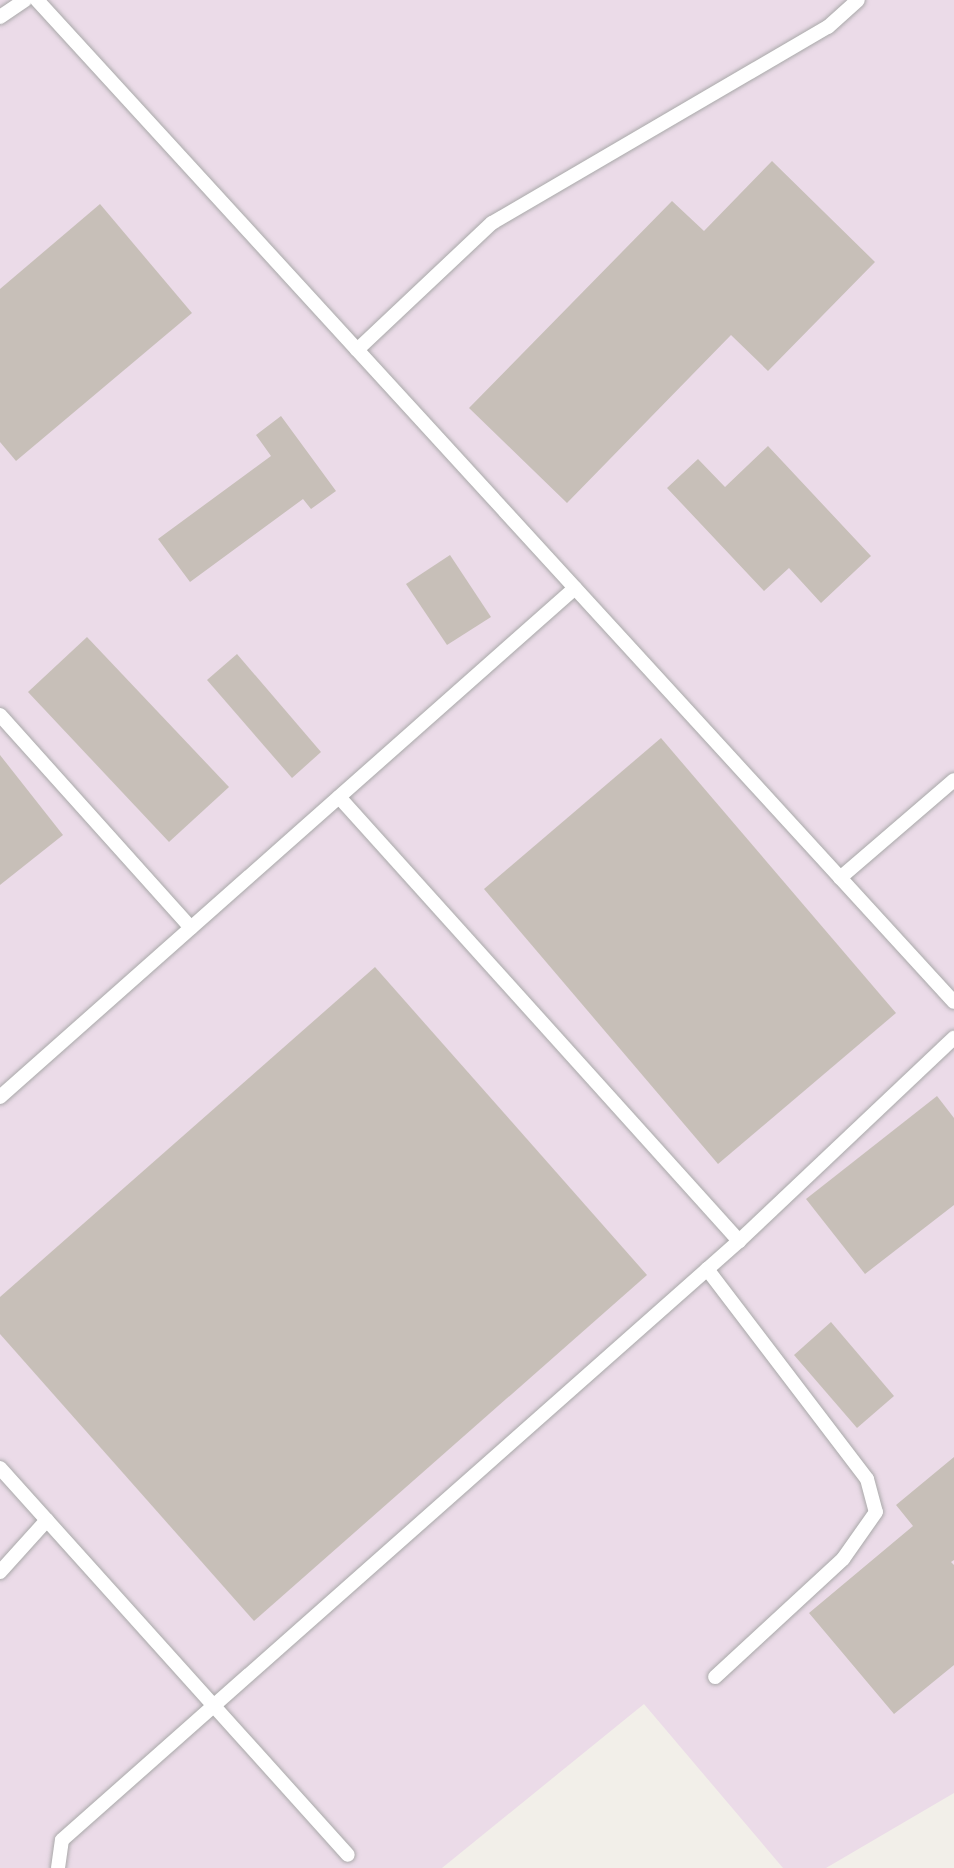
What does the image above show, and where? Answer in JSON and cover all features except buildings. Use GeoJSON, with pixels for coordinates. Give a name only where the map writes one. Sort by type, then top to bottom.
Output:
{"type":"FeatureCollection","features":[{"type":"Feature","properties":{"kind":"lane"},"geometry":{"type":"LineString","coordinates":[[0,17],[25,0]]}},
{"type":"Feature","properties":{"kind":"lane"},"geometry":{"type":"LineString","coordinates":[[37,0],[954,1002]]}},
{"type":"Feature","properties":{"kind":"lane"},"geometry":{"type":"LineString","coordinates":[[357,350],[492,222],[828,27],[858,0]]}},
{"type":"Feature","properties":{"kind":"lane"},"geometry":{"type":"LineString","coordinates":[[0,1097],[575,588]]}},
{"type":"Feature","properties":{"kind":"lane"},"geometry":{"type":"LineString","coordinates":[[0,715],[191,928]]}},
{"type":"Feature","properties":{"kind":"lane"},"geometry":{"type":"LineString","coordinates":[[840,878],[954,780]]}},
{"type":"Feature","properties":{"kind":"lane"},"geometry":{"type":"LineString","coordinates":[[339,797],[739,1241]]}},
{"type":"Feature","properties":{"kind":"lane"},"geometry":{"type":"LineString","coordinates":[[58,1868],[62,1840],[739,1241],[954,1038]]}},
{"type":"Feature","properties":{"kind":"lane"},"geometry":{"type":"LineString","coordinates":[[707,1269],[867,1479],[876,1511],[843,1559],[715,1677]]}},
{"type":"Feature","properties":{"kind":"lane"},"geometry":{"type":"LineString","coordinates":[[0,1468],[348,1855]]}},
{"type":"Feature","properties":{"kind":"lane"},"geometry":{"type":"LineString","coordinates":[[0,1572],[47,1520]]}},
{"type":"Feature","properties":{"kind":"shaded area"},"geometry":{"type":"Polygon","coordinates":[[[0,0],[954,0],[954,1793],[826,1868],[783,1868],[644,1704],[442,1868],[0,1868],[0,0]]]}}]}
